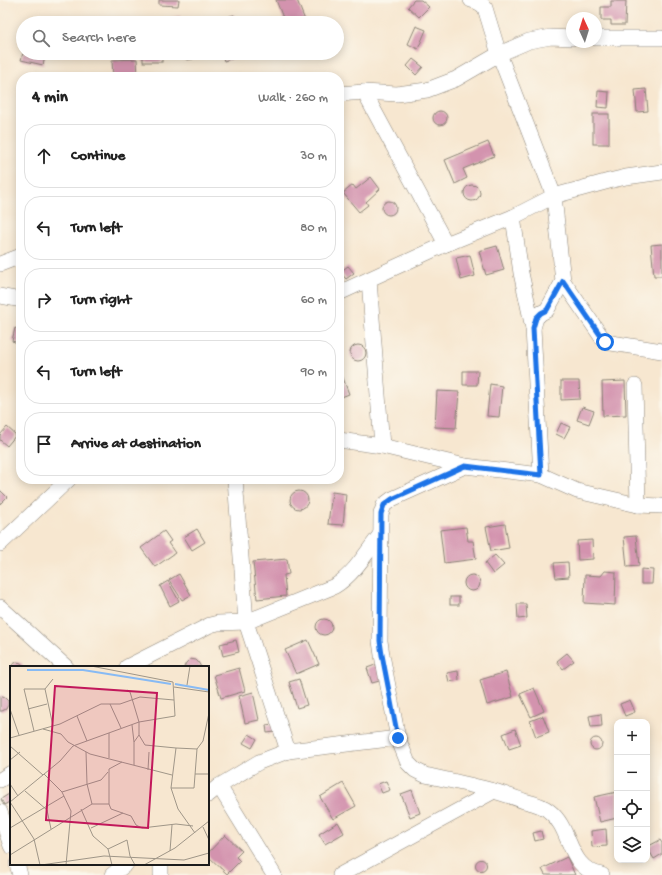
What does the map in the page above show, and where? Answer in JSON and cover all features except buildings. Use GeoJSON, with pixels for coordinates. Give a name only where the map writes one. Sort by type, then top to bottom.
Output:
{"type":"FeatureCollection","features":[{"type":"Feature","properties":{"kind":"street"},"geometry":{"type":"LineString","coordinates":[[471,0],[483,4],[485,8],[500,54],[554,196],[563,281],[605,342],[662,351]]}},
{"type":"Feature","properties":{"kind":"street"},"geometry":{"type":"LineString","coordinates":[[344,94],[364,92],[397,94],[427,90],[456,79],[500,54],[529,41],[551,37],[566,38]]}},
{"type":"Feature","properties":{"kind":"street"},"geometry":{"type":"LineString","coordinates":[[602,38],[662,38]]}},
{"type":"Feature","properties":{"kind":"street"},"geometry":{"type":"LineString","coordinates":[[364,92],[446,244]]}},
{"type":"Feature","properties":{"kind":"street"},"geometry":{"type":"LineString","coordinates":[[344,291],[446,244],[513,217],[554,196],[626,177],[662,172]]}},
{"type":"Feature","properties":{"kind":"street"},"geometry":{"type":"LineString","coordinates":[[513,217],[521,273],[533,328],[541,475]]}},
{"type":"Feature","properties":{"kind":"street"},"geometry":{"type":"LineString","coordinates":[[0,263],[16,258]]}},
{"type":"Feature","properties":{"kind":"street"},"geometry":{"type":"LineString","coordinates":[[369,280],[382,446]]}},
{"type":"Feature","properties":{"kind":"street"},"geometry":{"type":"LineString","coordinates":[[533,328],[536,318],[547,310],[563,281]]}},
{"type":"Feature","properties":{"kind":"street"},"geometry":{"type":"LineString","coordinates":[[0,296],[16,299]]}},
{"type":"Feature","properties":{"kind":"street"},"geometry":{"type":"LineString","coordinates":[[636,386],[638,505]]}},
{"type":"Feature","properties":{"kind":"street"},"geometry":{"type":"LineString","coordinates":[[344,441],[382,446],[465,466],[541,475],[577,491],[638,505],[662,506]]}},
{"type":"Feature","properties":{"kind":"street"},"geometry":{"type":"LineString","coordinates":[[465,466],[392,499],[384,505],[381,514],[380,641],[398,738],[408,763],[415,770],[425,775],[494,791],[541,806],[549,811],[559,820],[582,866],[595,874],[602,875]]}},
{"type":"Feature","properties":{"kind":"street"},"geometry":{"type":"LineString","coordinates":[[0,544],[65,484]]}},
{"type":"Feature","properties":{"kind":"street"},"geometry":{"type":"LineString","coordinates":[[235,484],[246,622],[288,751]]}},
{"type":"Feature","properties":{"kind":"street"},"geometry":{"type":"LineString","coordinates":[[129,666],[210,626],[218,623],[246,622],[335,586],[349,575],[380,534]]}},
{"type":"Feature","properties":{"kind":"street"},"geometry":{"type":"LineString","coordinates":[[0,607],[65,666]]}},
{"type":"Feature","properties":{"kind":"street"},"geometry":{"type":"LineString","coordinates":[[274,875],[213,791],[259,762],[288,751],[398,738]]}},
{"type":"Feature","properties":{"kind":"street"},"geometry":{"type":"LineString","coordinates":[[0,780],[10,774]]}},
{"type":"Feature","properties":{"kind":"street"},"geometry":{"type":"LineString","coordinates":[[340,875],[494,791]]}},
{"type":"Feature","properties":{"kind":"street"},"geometry":{"type":"LineString","coordinates":[[0,812],[10,843]]}},
{"type":"Feature","properties":{"kind":"street"},"geometry":{"type":"LineString","coordinates":[[17,865],[20,875]]}},
{"type":"Feature","properties":{"kind":"street"},"geometry":{"type":"LineString","coordinates":[[112,875],[125,865]]}},
{"type":"Feature","properties":{"kind":"route"},"geometry":{"type":"LineString","coordinates":[[398,738],[380,641],[381,514],[384,505],[392,499],[465,466],[541,475],[533,328],[536,318],[547,310],[563,281],[605,342]]}}]}
